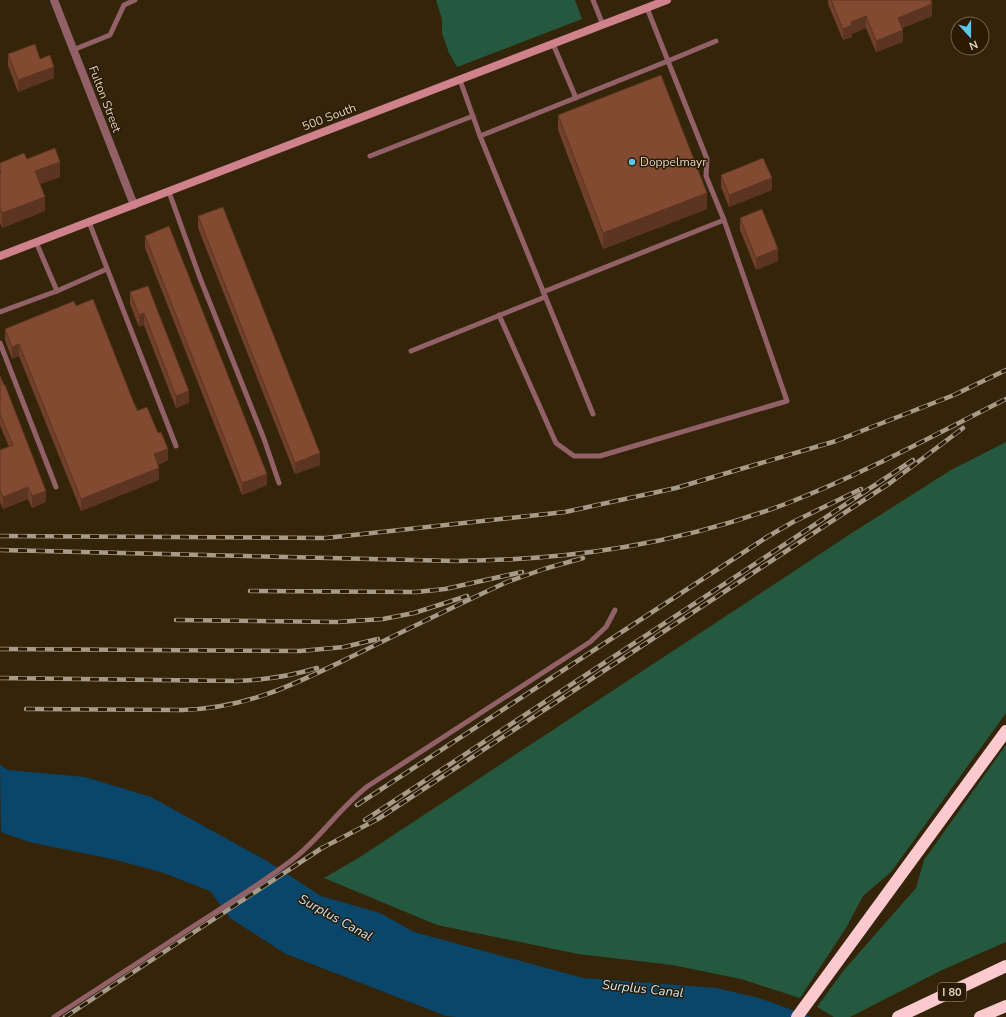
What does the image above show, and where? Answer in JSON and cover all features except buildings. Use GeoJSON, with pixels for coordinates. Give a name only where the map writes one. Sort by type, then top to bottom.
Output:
{"type":"FeatureCollection","features":[{"type":"Feature","properties":{"kind":"highway"},"geometry":{"type":"LineString","coordinates":[[797,1017],[1006,731]]}},
{"type":"Feature","properties":{"kind":"highway","name":"I 80"},"geometry":{"type":"LineString","coordinates":[[898,1017],[1006,966]]}},
{"type":"Feature","properties":{"kind":"highway"},"geometry":{"type":"LineString","coordinates":[[980,1017],[1006,1006]]}},
{"type":"Feature","properties":{"kind":"street","name":"Fulton Street"},"geometry":{"type":"LineString","coordinates":[[54,0],[134,205]]}},
{"type":"Feature","properties":{"kind":"street","name":"500 South"},"geometry":{"type":"LineString","coordinates":[[0,256],[667,0]]}},
{"type":"Feature","properties":{"kind":"lane"},"geometry":{"type":"LineString","coordinates":[[73,50],[110,35],[124,5],[136,0]]}},
{"type":"Feature","properties":{"kind":"lane"},"geometry":{"type":"LineString","coordinates":[[593,0],[603,24]]}},
{"type":"Feature","properties":{"kind":"lane"},"geometry":{"type":"LineString","coordinates":[[499,316],[556,444],[574,456],[600,456],[787,401],[724,220],[706,176],[707,159],[647,8]]}},
{"type":"Feature","properties":{"kind":"lane"},"geometry":{"type":"LineString","coordinates":[[480,136],[716,41]]}},
{"type":"Feature","properties":{"kind":"lane"},"geometry":{"type":"LineString","coordinates":[[553,44],[576,98]]}},
{"type":"Feature","properties":{"kind":"lane"},"geometry":{"type":"LineString","coordinates":[[460,80],[480,136],[593,414]]}},
{"type":"Feature","properties":{"kind":"lane"},"geometry":{"type":"LineString","coordinates":[[370,156],[473,116]]}},
{"type":"Feature","properties":{"kind":"lane"},"geometry":{"type":"LineString","coordinates":[[169,192],[200,278],[280,483]]}},
{"type":"Feature","properties":{"kind":"lane"},"geometry":{"type":"LineString","coordinates":[[411,351],[499,316],[544,294],[724,220]]}},
{"type":"Feature","properties":{"kind":"lane"},"geometry":{"type":"LineString","coordinates":[[89,222],[176,446]]}},
{"type":"Feature","properties":{"kind":"lane"},"geometry":{"type":"LineString","coordinates":[[36,242],[57,291]]}},
{"type":"Feature","properties":{"kind":"lane"},"geometry":{"type":"LineString","coordinates":[[0,312],[57,291],[107,269]]}},
{"type":"Feature","properties":{"kind":"lane"},"geometry":{"type":"LineString","coordinates":[[0,344],[56,487]]}},
{"type":"Feature","properties":{"kind":"lane"},"geometry":{"type":"LineString","coordinates":[[54,1017],[223,908],[279,869],[316,840],[344,807],[368,786],[590,642],[606,627],[615,610]]}},
{"type":"Feature","properties":{"kind":"green space"},"geometry":{"type":"Polygon","coordinates":[[[436,0],[575,0],[582,19],[457,67],[449,53],[442,33],[442,19],[436,0]]]}},
{"type":"Feature","properties":{"kind":"green space"},"geometry":{"type":"Polygon","coordinates":[[[1006,442],[1006,713],[891,872],[863,896],[846,928],[800,998],[741,979],[672,965],[578,954],[437,925],[324,878],[360,857],[855,531],[951,470],[1006,442]]]}},
{"type":"Feature","properties":{"kind":"green space"},"geometry":{"type":"Polygon","coordinates":[[[1006,745],[1006,942],[942,970],[850,1017],[834,1017],[817,1007],[844,970],[916,888],[924,860],[1006,745]]]}},
{"type":"Feature","properties":{"kind":"water","name":"Surplus Canal"},"geometry":{"type":"Polygon","coordinates":[[[0,765],[8,770],[85,777],[151,797],[267,861],[321,896],[380,913],[414,932],[583,978],[716,988],[759,998],[811,1017],[446,1016],[286,954],[230,918],[210,891],[161,872],[112,859],[29,842],[1,832],[0,765]]]}},
{"type":"Feature","properties":{"kind":"railway"},"geometry":{"type":"LineString","coordinates":[[0,536],[326,538],[565,512],[676,488],[836,441],[954,395],[1006,370]]}},
{"type":"Feature","properties":{"kind":"railway"},"geometry":{"type":"LineString","coordinates":[[0,550],[456,561],[541,557],[625,547],[706,529],[788,503],[844,480],[1006,399]]}},
{"type":"Feature","properties":{"kind":"railway"},"geometry":{"type":"LineString","coordinates":[[65,1017],[322,848],[378,819],[890,483],[963,428]]}},
{"type":"Feature","properties":{"kind":"railway"},"geometry":{"type":"LineString","coordinates":[[365,820],[913,460]]}},
{"type":"Feature","properties":{"kind":"railway"},"geometry":{"type":"LineString","coordinates":[[357,805],[767,537],[793,522],[861,489]]}},
{"type":"Feature","properties":{"kind":"railway"},"geometry":{"type":"LineString","coordinates":[[26,709],[182,710],[207,708],[253,699],[274,692],[316,674],[507,582],[544,569],[583,558]]}},
{"type":"Feature","properties":{"kind":"railway"},"geometry":{"type":"LineString","coordinates":[[250,591],[416,592],[445,589],[522,572]]}},
{"type":"Feature","properties":{"kind":"railway"},"geometry":{"type":"LineString","coordinates":[[176,620],[337,622],[383,619],[414,613],[467,596]]}},
{"type":"Feature","properties":{"kind":"railway"},"geometry":{"type":"LineString","coordinates":[[0,649],[300,651],[344,647],[378,639]]}},
{"type":"Feature","properties":{"kind":"railway"},"geometry":{"type":"LineString","coordinates":[[0,678],[236,681],[277,677],[317,668]]}},
{"type":"Feature","properties":{"kind":"place","name":"Doppelmayr"},"geometry":{"type":"Point","coordinates":[632,162]}}]}
